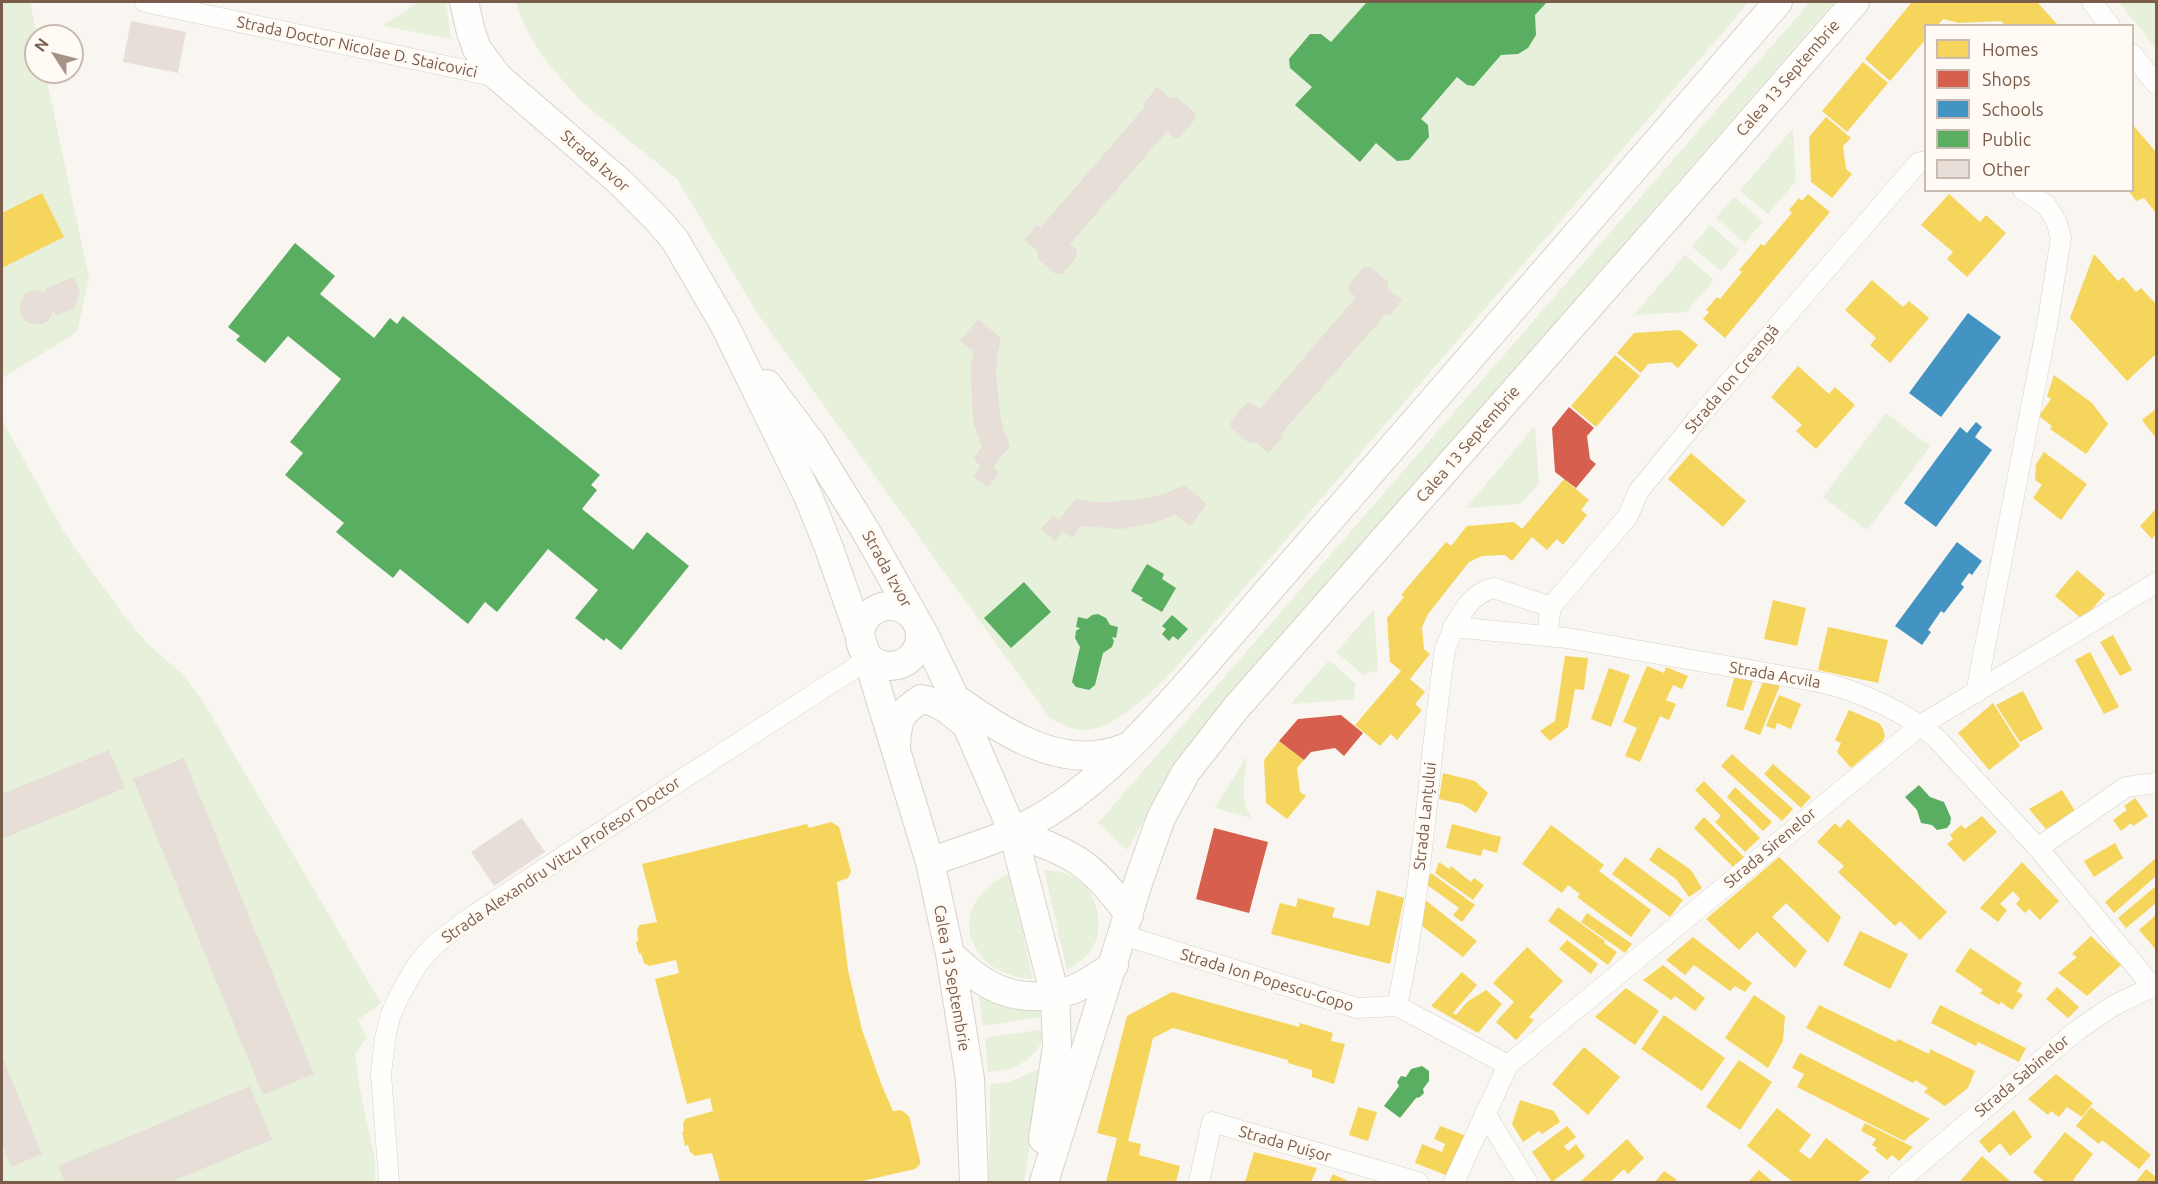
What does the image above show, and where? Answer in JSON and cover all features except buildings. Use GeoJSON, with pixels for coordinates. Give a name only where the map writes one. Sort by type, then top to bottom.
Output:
{"type":"FeatureCollection","features":[{"type":"Feature","properties":{"kind":"main road","name":"Strada Izvor"},"geometry":{"type":"LineString","coordinates":[[464,2],[477,49],[498,77],[620,182],[656,218],[675,240],[724,327],[808,496],[829,548],[866,652],[930,862]]}},
{"type":"Feature","properties":{"kind":"main road"},"geometry":{"type":"LineString","coordinates":[[930,862],[1012,832],[1055,808],[1105,770],[1128,747],[1185,687],[1778,2]]}},
{"type":"Feature","properties":{"kind":"main road","name":"Calea 13 Septembrie"},"geometry":{"type":"LineString","coordinates":[[1114,966],[1161,818],[1186,772],[1211,739],[1854,2]]}},
{"type":"Feature","properties":{"kind":"main road","name":"Strada Izvor"},"geometry":{"type":"LineString","coordinates":[[724,327],[812,444],[864,528],[918,624],[966,724],[1012,832]]}},
{"type":"Feature","properties":{"kind":"main road"},"geometry":{"type":"LineString","coordinates":[[886,606],[896,606],[913,615],[918,624],[920,644],[908,660],[889,666],[879,663],[866,652],[863,622],[869,614],[886,606]]}},
{"type":"Feature","properties":{"kind":"main road"},"geometry":{"type":"LineString","coordinates":[[954,698],[994,726],[1035,746],[1079,755],[1100,755],[1128,747]]}},
{"type":"Feature","properties":{"kind":"main road"},"geometry":{"type":"LineString","coordinates":[[896,747],[900,716],[909,706],[921,699],[935,701],[966,724]]}},
{"type":"Feature","properties":{"kind":"main road"},"geometry":{"type":"LineString","coordinates":[[1012,832],[1067,853],[1084,863],[1106,884],[1126,925]]}},
{"type":"Feature","properties":{"kind":"main road"},"geometry":{"type":"LineString","coordinates":[[1012,832],[1036,914],[1055,996],[1057,1047],[1036,1182]]}},
{"type":"Feature","properties":{"kind":"main road","name":"Calea 13 Septembrie"},"geometry":{"type":"LineString","coordinates":[[930,862],[950,954],[970,1079],[974,1182]]}},
{"type":"Feature","properties":{"kind":"main road"},"geometry":{"type":"LineString","coordinates":[[950,954],[969,972],[1004,993],[1024,997],[1055,996],[1072,990],[1114,966]]}},
{"type":"Feature","properties":{"kind":"main road"},"geometry":{"type":"LineString","coordinates":[[1044,1182],[1114,966]]}},
{"type":"Feature","properties":{"kind":"street","name":"Strada Doctor Nicolae D. Staicovici"},"geometry":{"type":"LineString","coordinates":[[146,2],[498,77]]}},
{"type":"Feature","properties":{"kind":"street"},"geometry":{"type":"LineString","coordinates":[[2091,2],[2108,24]]}},
{"type":"Feature","properties":{"kind":"street"},"geometry":{"type":"LineString","coordinates":[[2134,55],[2157,84]]}},
{"type":"Feature","properties":{"kind":"street","name":"Strada Ion Creangă"},"geometry":{"type":"LineString","coordinates":[[1551,607],[1628,516],[1638,492],[1694,423],[1918,163],[1924,162]]}},
{"type":"Feature","properties":{"kind":"street"},"geometry":{"type":"LineString","coordinates":[[1976,693],[2047,325],[2061,238],[2056,221],[2046,205],[2026,192]]}},
{"type":"Feature","properties":{"kind":"street","name":"Strada Sirenelor"},"geometry":{"type":"LineString","coordinates":[[1454,1182],[1508,1065],[1921,725],[2157,583]]}},
{"type":"Feature","properties":{"kind":"street"},"geometry":{"type":"LineString","coordinates":[[1453,627],[1477,594],[1485,589],[1494,588],[1551,607],[1547,635]]}},
{"type":"Feature","properties":{"kind":"street","name":"Strada Acvila"},"geometry":{"type":"LineString","coordinates":[[1453,627],[1547,635],[1824,683],[1852,691],[1921,725],[1936,738],[2038,848],[2154,985]]}},
{"type":"Feature","properties":{"kind":"street","name":"Strada Lanțului"},"geometry":{"type":"LineString","coordinates":[[1397,1006],[1404,975],[1421,854],[1445,649],[1453,627]]}},
{"type":"Feature","properties":{"kind":"street","name":"Strada Alexandru Vitzu Profesor Doctor"},"geometry":{"type":"LineString","coordinates":[[389,1182],[382,1059],[390,1017],[406,982],[433,946],[450,932],[866,652]]}},
{"type":"Feature","properties":{"kind":"street"},"geometry":{"type":"LineString","coordinates":[[2038,848],[2126,787],[2157,783]]}},
{"type":"Feature","properties":{"kind":"street","name":"Strada Ion Popescu-Gopo"},"geometry":{"type":"LineString","coordinates":[[1126,925],[1357,1008],[1397,1006]]}},
{"type":"Feature","properties":{"kind":"street","name":"Strada Sabinelor"},"geometry":{"type":"LineString","coordinates":[[1898,1182],[2076,1031],[2113,1006],[2154,985]]}},
{"type":"Feature","properties":{"kind":"street"},"geometry":{"type":"LineString","coordinates":[[1397,1006],[1508,1065]]}},
{"type":"Feature","properties":{"kind":"street"},"geometry":{"type":"LineString","coordinates":[[1485,1113],[1527,1182]]}},
{"type":"Feature","properties":{"kind":"street","name":"Strada Puișor"},"geometry":{"type":"LineString","coordinates":[[1199,1182],[1212,1122],[1418,1182]]}},
{"type":"Feature","properties":{"kind":"green space"},"geometry":{"type":"Polygon","coordinates":[[[2,2],[30,2],[35,24],[24,24],[24,84],[48,84],[89,278],[77,332],[2,378],[2,2]]]}},
{"type":"Feature","properties":{"kind":"green space"},"geometry":{"type":"Polygon","coordinates":[[[418,2],[446,2],[451,39],[383,26],[418,2]]]}},
{"type":"Feature","properties":{"kind":"green space"},"geometry":{"type":"Polygon","coordinates":[[[516,2],[1749,2],[1177,666],[1134,707],[1120,717],[1093,729],[1081,730],[1050,718],[757,313],[677,179],[583,103],[540,53],[524,24],[516,2]]]}},
{"type":"Feature","properties":{"kind":"green space"},"geometry":{"type":"Polygon","coordinates":[[[1810,2],[1834,2],[1208,722],[1175,766],[1127,850],[1098,823],[1810,2]]]}},
{"type":"Feature","properties":{"kind":"green space"},"geometry":{"type":"Polygon","coordinates":[[[2118,2],[2156,2],[2156,49],[2122,6],[2118,2]]]}},
{"type":"Feature","properties":{"kind":"green space"},"geometry":{"type":"Polygon","coordinates":[[[1793,128],[1796,181],[1768,214],[1740,191],[1793,128]]]}},
{"type":"Feature","properties":{"kind":"green space"},"geometry":{"type":"Polygon","coordinates":[[[1734,197],[1763,221],[1745,243],[1716,218],[1734,197]]]}},
{"type":"Feature","properties":{"kind":"green space"},"geometry":{"type":"Polygon","coordinates":[[[1710,225],[1739,250],[1721,271],[1692,247],[1710,225]]]}},
{"type":"Feature","properties":{"kind":"green space"},"geometry":{"type":"Polygon","coordinates":[[[1685,255],[1714,280],[1686,312],[1634,315],[1685,255]]]}},
{"type":"Feature","properties":{"kind":"green space"},"geometry":{"type":"Polygon","coordinates":[[[1886,413],[1930,446],[1867,530],[1823,497],[1886,413]]]}},
{"type":"Feature","properties":{"kind":"green space"},"geometry":{"type":"Polygon","coordinates":[[[2,420],[65,534],[124,616],[149,645],[182,674],[203,702],[381,1003],[358,1020],[367,1038],[355,1054],[359,1085],[375,1160],[375,1182],[2,1182],[2,420]]]}},
{"type":"Feature","properties":{"kind":"green space"},"geometry":{"type":"Polygon","coordinates":[[[1535,426],[1539,483],[1521,504],[1466,508],[1535,426]]]}},
{"type":"Feature","properties":{"kind":"green space"},"geometry":{"type":"Polygon","coordinates":[[[1374,609],[1378,670],[1363,675],[1336,652],[1374,609]]]}},
{"type":"Feature","properties":{"kind":"green space"},"geometry":{"type":"Polygon","coordinates":[[[1329,660],[1356,684],[1355,699],[1291,704],[1329,660]]]}},
{"type":"Feature","properties":{"kind":"green space"},"geometry":{"type":"Polygon","coordinates":[[[1247,756],[1244,796],[1252,818],[1215,808],[1247,756]]]}},
{"type":"Feature","properties":{"kind":"green space"},"geometry":{"type":"Polygon","coordinates":[[[1044,870],[1061,872],[1077,879],[1086,887],[1097,908],[1098,934],[1092,949],[1067,970],[1044,870]]]}},
{"type":"Feature","properties":{"kind":"green space"},"geometry":{"type":"Polygon","coordinates":[[[1009,874],[1033,979],[1010,975],[991,965],[978,952],[971,936],[970,919],[975,902],[988,887],[1009,874]]]}},
{"type":"Feature","properties":{"kind":"green space"},"geometry":{"type":"Polygon","coordinates":[[[979,994],[1009,1007],[1041,1011],[1040,1017],[983,1026],[979,994]]]}},
{"type":"Feature","properties":{"kind":"green space"},"geometry":{"type":"Polygon","coordinates":[[[1045,1029],[1038,1048],[1026,1061],[1008,1069],[988,1072],[985,1038],[1045,1029]]]}},
{"type":"Feature","properties":{"kind":"green space"},"geometry":{"type":"Polygon","coordinates":[[[1042,1067],[1024,1182],[989,1182],[990,1084],[1010,1082],[1042,1067]]]}}]}
